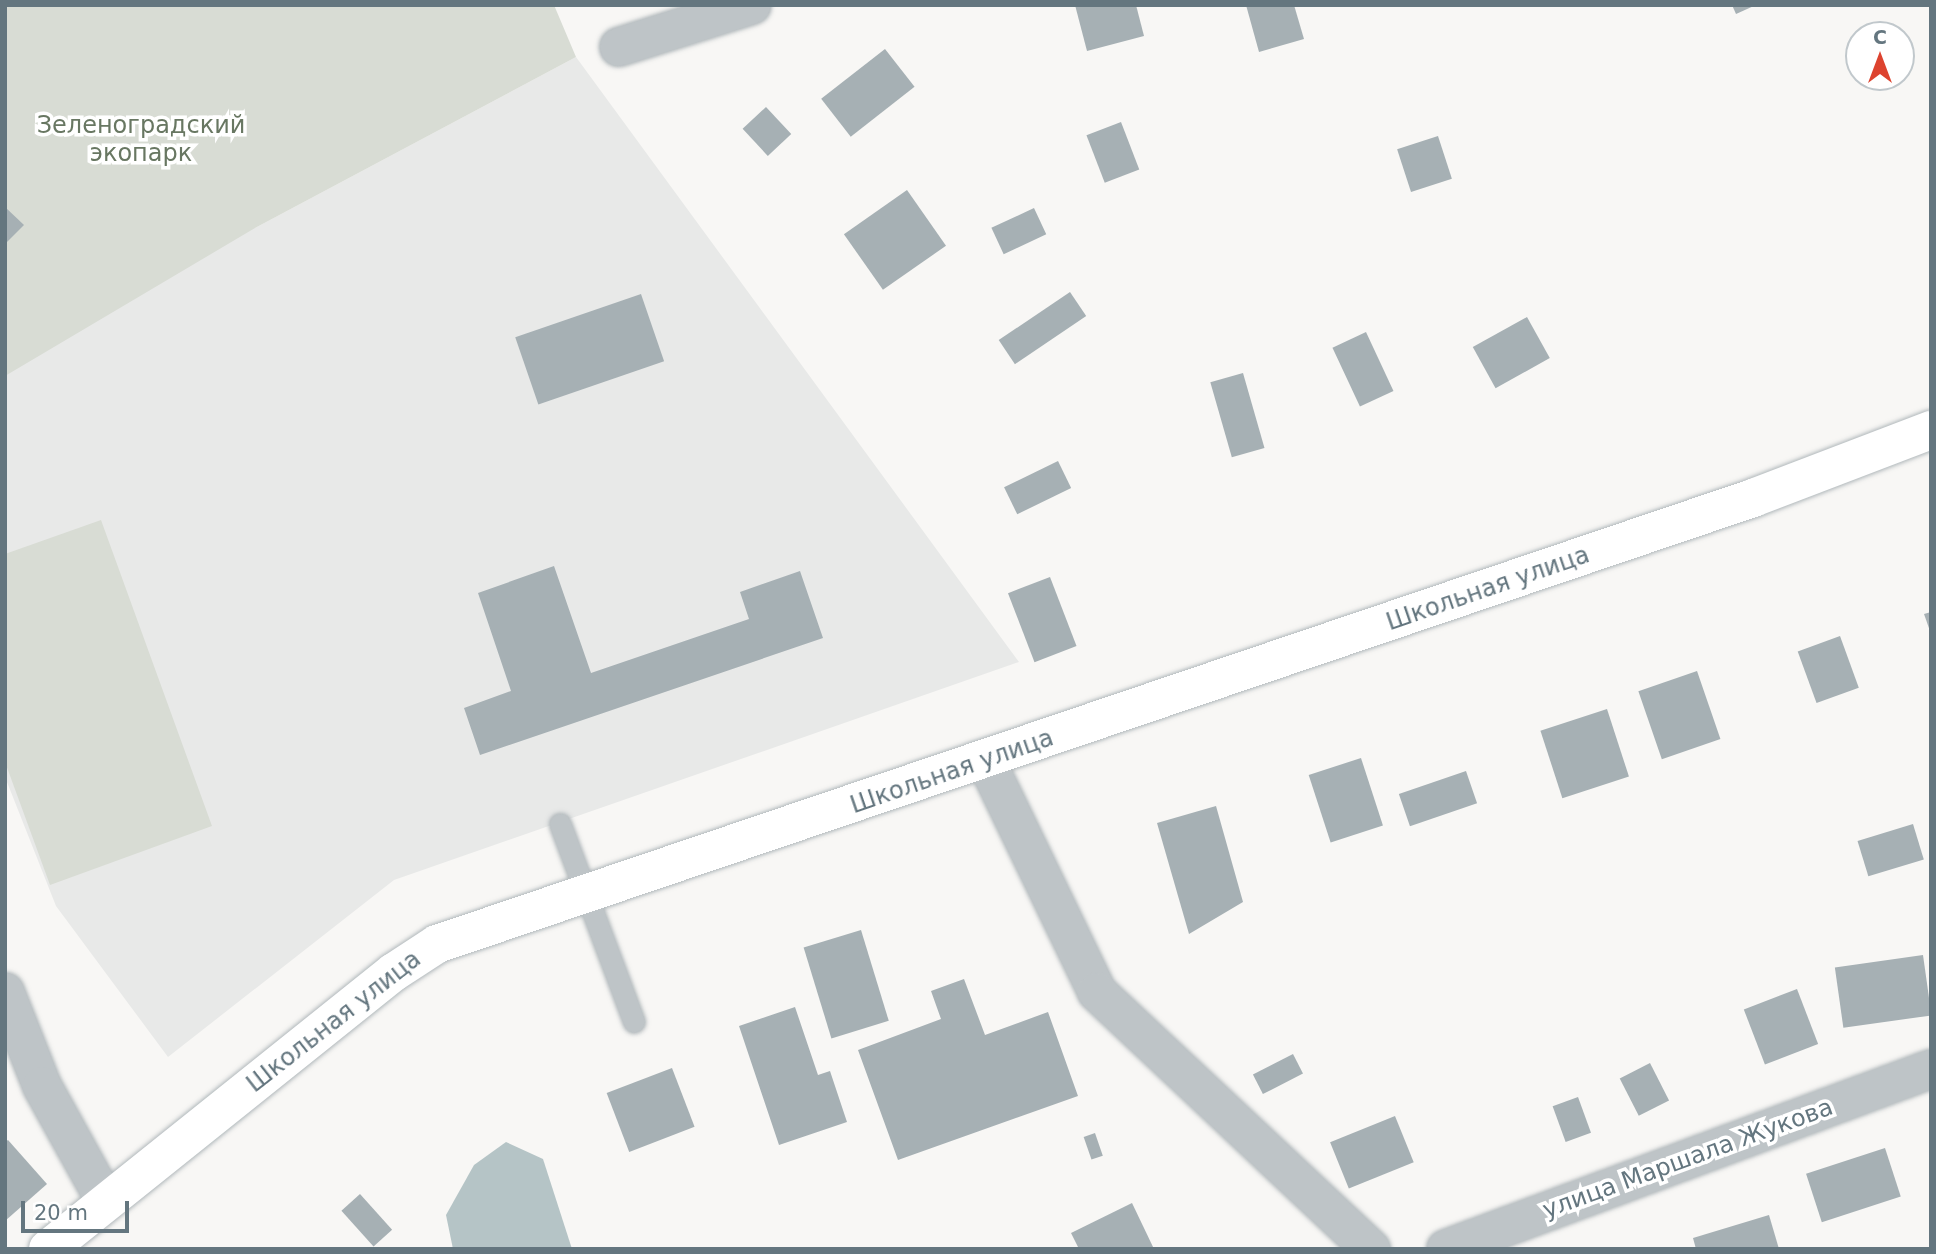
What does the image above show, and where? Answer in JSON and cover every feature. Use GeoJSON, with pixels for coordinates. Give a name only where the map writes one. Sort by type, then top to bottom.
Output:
{"type":"FeatureCollection","features":[{"type":"Feature","properties":{"kind":"street"},"geometry":{"type":"LineString","coordinates":[[619,47],[752,5]]}},
{"type":"Feature","properties":{"kind":"street","name":"Школьная улица"},"geometry":{"type":"LineString","coordinates":[[48,1249],[405,965],[437,944],[986,761],[1754,498],[1931,430]]}},
{"type":"Feature","properties":{"kind":"street"},"geometry":{"type":"LineString","coordinates":[[986,761],[1097,992],[1371,1249]]}},
{"type":"Feature","properties":{"kind":"street"},"geometry":{"type":"LineString","coordinates":[[5,992],[42,1086],[106,1202]]}},
{"type":"Feature","properties":{"kind":"street","name":"улица Маршала Жукова"},"geometry":{"type":"LineString","coordinates":[[1446,1249],[1931,1069]]}},
{"type":"Feature","properties":{"kind":"lane"},"geometry":{"type":"LineString","coordinates":[[560,824],[634,1022]]}},
{"type":"Feature","properties":{"kind":"shaded area"},"geometry":{"type":"Polygon","coordinates":[[[5,38],[255,228],[576,57],[1019,662],[394,880],[168,1057],[56,906],[5,777],[5,38]]]}},
{"type":"Feature","properties":{"kind":"shaded area"},"geometry":{"type":"Polygon","coordinates":[[[506,1142],[543,1159],[572,1249],[453,1249],[446,1215],[474,1165],[506,1142]]]}},
{"type":"Feature","properties":{"kind":"green space","name":"Зеленоградский экопарк"},"geometry":{"type":"Polygon","coordinates":[[[5,5],[554,5],[576,57],[255,228],[5,376],[5,5]]]}},
{"type":"Feature","properties":{"kind":"green space"},"geometry":{"type":"Polygon","coordinates":[[[101,520],[212,826],[50,885],[5,762],[5,554],[101,520]]]}},
{"type":"Feature","properties":{"kind":"building"},"geometry":{"type":"Polygon","coordinates":[[[1075,5],[1136,5],[1144,36],[1087,51],[1075,5]]]}},
{"type":"Feature","properties":{"kind":"building"},"geometry":{"type":"Polygon","coordinates":[[[1246,5],[1294,5],[1304,39],[1259,52],[1246,5]]]}},
{"type":"Feature","properties":{"kind":"building"},"geometry":{"type":"Polygon","coordinates":[[[1732,5],[1756,5],[1736,14],[1732,5]]]}},
{"type":"Feature","properties":{"kind":"building"},"geometry":{"type":"Polygon","coordinates":[[[885,49],[915,87],[851,137],[821,99],[885,49]]]}},
{"type":"Feature","properties":{"kind":"building"},"geometry":{"type":"Polygon","coordinates":[[[766,107],[791,134],[768,156],[743,129],[766,107]]]}},
{"type":"Feature","properties":{"kind":"building"},"geometry":{"type":"Polygon","coordinates":[[[1121,122],[1139,170],[1105,183],[1086,135],[1121,122]]]}},
{"type":"Feature","properties":{"kind":"building"},"geometry":{"type":"Polygon","coordinates":[[[1438,136],[1452,179],[1411,192],[1397,149],[1438,136]]]}},
{"type":"Feature","properties":{"kind":"building"},"geometry":{"type":"Polygon","coordinates":[[[907,190],[946,246],[883,290],[844,234],[907,190]]]}},
{"type":"Feature","properties":{"kind":"building"},"geometry":{"type":"Polygon","coordinates":[[[5,207],[24,225],[5,244],[5,207]]]}},
{"type":"Feature","properties":{"kind":"building"},"geometry":{"type":"Polygon","coordinates":[[[1034,208],[1046,234],[1004,254],[991,228],[1034,208]]]}},
{"type":"Feature","properties":{"kind":"building"},"geometry":{"type":"Polygon","coordinates":[[[1070,292],[1086,316],[1015,364],[999,340],[1070,292]]]}},
{"type":"Feature","properties":{"kind":"building"},"geometry":{"type":"Polygon","coordinates":[[[641,294],[664,361],[538,404],[515,337],[641,294]]]}},
{"type":"Feature","properties":{"kind":"building"},"geometry":{"type":"Polygon","coordinates":[[[1527,317],[1550,358],[1496,388],[1473,347],[1527,317]]]}},
{"type":"Feature","properties":{"kind":"building"},"geometry":{"type":"Polygon","coordinates":[[[1366,332],[1393,391],[1360,407],[1332,348],[1366,332]]]}},
{"type":"Feature","properties":{"kind":"building"},"geometry":{"type":"Polygon","coordinates":[[[1243,373],[1264,448],[1232,457],[1210,382],[1243,373]]]}},
{"type":"Feature","properties":{"kind":"building"},"geometry":{"type":"Polygon","coordinates":[[[1058,461],[1071,488],[1017,514],[1004,487],[1058,461]]]}},
{"type":"Feature","properties":{"kind":"building"},"geometry":{"type":"Polygon","coordinates":[[[554,566],[591,673],[749,619],[740,592],[800,571],[823,638],[480,755],[464,708],[511,691],[478,593],[554,566]]]}},
{"type":"Feature","properties":{"kind":"building"},"geometry":{"type":"Polygon","coordinates":[[[1050,577],[1077,646],[1035,662],[1008,593],[1050,577]]]}},
{"type":"Feature","properties":{"kind":"building"},"geometry":{"type":"Polygon","coordinates":[[[1931,612],[1931,631],[1930,631],[1924,614],[1931,612]]]}},
{"type":"Feature","properties":{"kind":"building"},"geometry":{"type":"Polygon","coordinates":[[[1840,636],[1859,688],[1817,703],[1798,651],[1840,636]]]}},
{"type":"Feature","properties":{"kind":"building"},"geometry":{"type":"Polygon","coordinates":[[[1697,671],[1720,739],[1662,759],[1638,691],[1697,671]]]}},
{"type":"Feature","properties":{"kind":"building"},"geometry":{"type":"Polygon","coordinates":[[[1607,709],[1629,777],[1562,798],[1540,731],[1607,709]]]}},
{"type":"Feature","properties":{"kind":"building"},"geometry":{"type":"Polygon","coordinates":[[[1361,758],[1383,826],[1331,843],[1309,775],[1361,758]]]}},
{"type":"Feature","properties":{"kind":"building"},"geometry":{"type":"Polygon","coordinates":[[[1466,771],[1477,803],[1410,826],[1399,794],[1466,771]]]}},
{"type":"Feature","properties":{"kind":"building"},"geometry":{"type":"Polygon","coordinates":[[[1216,806],[1243,902],[1189,934],[1157,823],[1216,806]]]}},
{"type":"Feature","properties":{"kind":"building"},"geometry":{"type":"Polygon","coordinates":[[[1913,824],[1924,859],[1868,876],[1858,841],[1913,824]]]}},
{"type":"Feature","properties":{"kind":"building"},"geometry":{"type":"Polygon","coordinates":[[[861,930],[889,1021],[831,1038],[804,948],[861,930]]]}},
{"type":"Feature","properties":{"kind":"building"},"geometry":{"type":"Polygon","coordinates":[[[1923,955],[1931,1015],[1843,1028],[1835,967],[1923,955]]]}},
{"type":"Feature","properties":{"kind":"building"},"geometry":{"type":"Polygon","coordinates":[[[964,979],[985,1035],[1048,1012],[1078,1096],[898,1160],[858,1050],[941,1019],[931,991],[964,979]]]}},
{"type":"Feature","properties":{"kind":"building"},"geometry":{"type":"Polygon","coordinates":[[[1797,989],[1818,1044],[1765,1065],[1744,1009],[1797,989]]]}},
{"type":"Feature","properties":{"kind":"building"},"geometry":{"type":"Polygon","coordinates":[[[795,1007],[818,1075],[830,1071],[847,1122],[779,1145],[739,1026],[795,1007]]]}},
{"type":"Feature","properties":{"kind":"building"},"geometry":{"type":"Polygon","coordinates":[[[1293,1054],[1303,1074],[1263,1094],[1253,1074],[1293,1054]]]}},
{"type":"Feature","properties":{"kind":"building"},"geometry":{"type":"Polygon","coordinates":[[[1650,1063],[1669,1100],[1639,1116],[1620,1078],[1650,1063]]]}},
{"type":"Feature","properties":{"kind":"building"},"geometry":{"type":"Polygon","coordinates":[[[672,1068],[695,1127],[629,1152],[607,1093],[672,1068]]]}},
{"type":"Feature","properties":{"kind":"building"},"geometry":{"type":"Polygon","coordinates":[[[1578,1097],[1591,1133],[1566,1142],[1553,1106],[1578,1097]]]}},
{"type":"Feature","properties":{"kind":"building"},"geometry":{"type":"Polygon","coordinates":[[[1395,1116],[1414,1162],[1349,1189],[1330,1142],[1395,1116]]]}},
{"type":"Feature","properties":{"kind":"building"},"geometry":{"type":"Polygon","coordinates":[[[1095,1133],[1103,1156],[1091,1160],[1084,1137],[1095,1133]]]}},
{"type":"Feature","properties":{"kind":"building"},"geometry":{"type":"Polygon","coordinates":[[[8,1140],[47,1184],[5,1221],[5,1142],[8,1140]]]}},
{"type":"Feature","properties":{"kind":"building"},"geometry":{"type":"Polygon","coordinates":[[[1885,1148],[1901,1197],[1822,1222],[1806,1174],[1885,1148]]]}},
{"type":"Feature","properties":{"kind":"building"},"geometry":{"type":"Polygon","coordinates":[[[360,1194],[392,1230],[374,1246],[341,1211],[360,1194]]]}},
{"type":"Feature","properties":{"kind":"building"},"geometry":{"type":"Polygon","coordinates":[[[1132,1203],[1154,1249],[1079,1249],[1071,1233],[1132,1203]]]}},
{"type":"Feature","properties":{"kind":"building"},"geometry":{"type":"Polygon","coordinates":[[[1769,1215],[1779,1249],[1696,1249],[1693,1238],[1769,1215]]]}}]}
